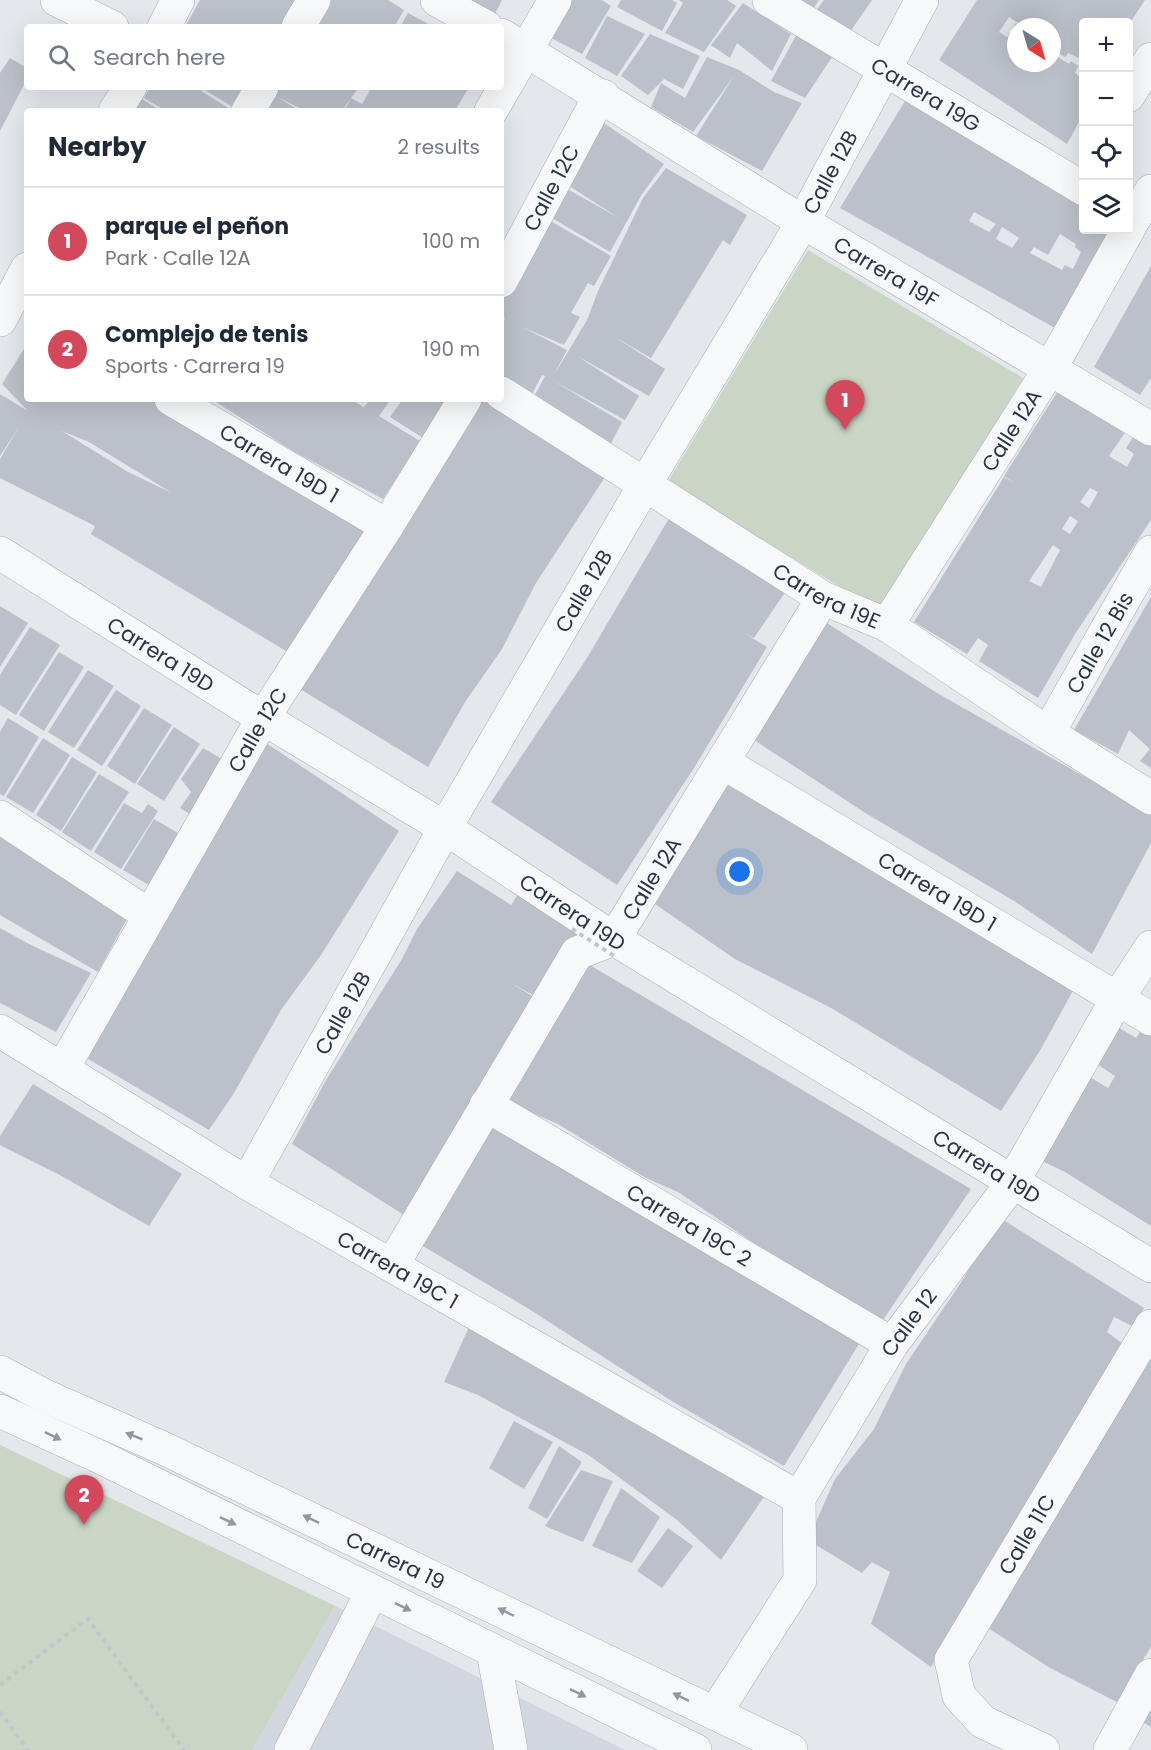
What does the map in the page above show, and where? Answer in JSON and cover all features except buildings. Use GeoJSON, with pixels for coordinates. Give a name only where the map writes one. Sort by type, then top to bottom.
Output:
{"type":"FeatureCollection","features":[{"type":"Feature","properties":{"kind":"street"},"geometry":{"type":"LineString","coordinates":[[57,0],[106,24]]}},
{"type":"Feature","properties":{"kind":"street"},"geometry":{"type":"LineString","coordinates":[[166,24],[178,0]]}},
{"type":"Feature","properties":{"kind":"street"},"geometry":{"type":"LineString","coordinates":[[300,24],[314,0]]}},
{"type":"Feature","properties":{"kind":"street"},"geometry":{"type":"LineString","coordinates":[[437,0],[481,24]]}},
{"type":"Feature","properties":{"kind":"street"},"geometry":{"type":"LineString","coordinates":[[504,72],[514,42],[555,0]]}},
{"type":"Feature","properties":{"kind":"street","name":"Carrera 19G"},"geometry":{"type":"LineString","coordinates":[[769,0],[1079,179]]}},
{"type":"Feature","properties":{"kind":"street","name":"Calle 12B"},"geometry":{"type":"LineString","coordinates":[[247,1183],[445,828],[644,486],[803,222],[884,67],[922,0]]}},
{"type":"Feature","properties":{"kind":"street","name":"Carrera 19F"},"geometry":{"type":"LineString","coordinates":[[514,42],[803,222],[1051,367],[1151,429]]}},
{"type":"Feature","properties":{"kind":"street"},"geometry":{"type":"LineString","coordinates":[[1133,88],[1151,59]]}},
{"type":"Feature","properties":{"kind":"street"},"geometry":{"type":"LineString","coordinates":[[117,108],[128,90]]}},
{"type":"Feature","properties":{"kind":"street"},"geometry":{"type":"LineString","coordinates":[[250,108],[260,90]]}},
{"type":"Feature","properties":{"kind":"street"},"geometry":{"type":"LineString","coordinates":[[492,108],[498,90]]}},
{"type":"Feature","properties":{"kind":"street","name":"Calle 12C"},"geometry":{"type":"LineString","coordinates":[[504,275],[596,103],[603,96]]}},
{"type":"Feature","properties":{"kind":"street","name":"Calle 12A"},"geometry":{"type":"LineString","coordinates":[[887,625],[1051,367],[1134,216]]}},
{"type":"Feature","properties":{"kind":"street"},"geometry":{"type":"LineString","coordinates":[[12,313],[24,278]]}},
{"type":"Feature","properties":{"kind":"street","name":"Carrera 19E"},"geometry":{"type":"LineString","coordinates":[[504,395],[644,486],[824,598],[887,625],[1048,733],[1151,798]]}},
{"type":"Feature","properties":{"kind":"street","name":"Carrera 19D 1"},"geometry":{"type":"LineString","coordinates":[[176,402],[387,526]]}},
{"type":"Feature","properties":{"kind":"street","name":"Calle 12C"},"geometry":{"type":"LineString","coordinates":[[63,1068],[263,718],[387,526],[463,402]]}},
{"type":"Feature","properties":{"kind":"street","name":"Calle 12 Bis"},"geometry":{"type":"LineString","coordinates":[[1048,733],[1151,552]]}},
{"type":"Feature","properties":{"kind":"street","name":"Carrera 19D"},"geometry":{"type":"LineString","coordinates":[[0,553],[263,718],[445,828],[615,948],[1151,1266]]}},
{"type":"Feature","properties":{"kind":"street","name":"Calle 12A"},"geometry":{"type":"LineString","coordinates":[[393,1264],[577,953],[615,948],[824,598]]}},
{"type":"Feature","properties":{"kind":"street","name":"Carrera 19D 1"},"geometry":{"type":"LineString","coordinates":[[724,763],[1151,1019]]}},
{"type":"Feature","properties":{"kind":"street"},"geometry":{"type":"LineString","coordinates":[[0,817],[149,915]]}},
{"type":"Feature","properties":{"kind":"street","name":"Calle 12"},"geometry":{"type":"LineString","coordinates":[[799,1498],[892,1344],[1012,1183],[1117,999],[1151,947]]}},
{"type":"Feature","properties":{"kind":"street","name":"Carrera 19C 1"},"geometry":{"type":"LineString","coordinates":[[0,1031],[247,1183],[393,1264],[799,1498]]}},
{"type":"Feature","properties":{"kind":"street","name":"Carrera 19C 2"},"geometry":{"type":"LineString","coordinates":[[486,1105],[892,1344]]}},
{"type":"Feature","properties":{"kind":"street","name":"Calle 11C"},"geometry":{"type":"LineString","coordinates":[[1043,1750],[1004,1734],[983,1722],[960,1696],[951,1660],[1151,1326]]}},
{"type":"Feature","properties":{"kind":"street","name":"Carrera 19"},"geometry":{"type":"LineString","coordinates":[[0,1372],[43,1395],[176,1454],[791,1750]]}},
{"type":"Feature","properties":{"kind":"street"},"geometry":{"type":"LineString","coordinates":[[0,1411],[100,1457],[694,1750]]}},
{"type":"Feature","properties":{"kind":"street"},"geometry":{"type":"LineString","coordinates":[[715,1713],[800,1580],[799,1498]]}},
{"type":"Feature","properties":{"kind":"street"},"geometry":{"type":"LineString","coordinates":[[291,1750],[372,1592]]}},
{"type":"Feature","properties":{"kind":"street"},"geometry":{"type":"LineString","coordinates":[[493,1651],[511,1750]]}},
{"type":"Feature","properties":{"kind":"street"},"geometry":{"type":"LineString","coordinates":[[1110,1750],[1151,1675]]}},
{"type":"Feature","properties":{"kind":"path"},"geometry":{"type":"LineString","coordinates":[[572,929],[615,948]]}},
{"type":"Feature","properties":{"kind":"path"},"geometry":{"type":"LineString","coordinates":[[0,1685],[88,1619],[184,1750]]}},
{"type":"Feature","properties":{"kind":"path"},"geometry":{"type":"LineString","coordinates":[[0,1712],[28,1750]]}},
{"type":"Feature","properties":{"kind":"shaded area"},"geometry":{"type":"Polygon","coordinates":[[[335,1606],[625,1750],[252,1750],[335,1606]]]}},
{"type":"Feature","properties":{"kind":"green space"},"geometry":{"type":"Polygon","coordinates":[[[808,250],[1023,378],[882,612],[667,483],[808,250]]]}},
{"type":"Feature","properties":{"kind":"green space"},"geometry":{"type":"Polygon","coordinates":[[[0,1445],[335,1606],[252,1750],[0,1750],[0,1445]]]}},
{"type":"Feature","properties":{"kind":"place","name":"parque el peñon"},"geometry":{"type":"Point","coordinates":[845,430]}},
{"type":"Feature","properties":{"kind":"place","name":"Complejo de tenis"},"geometry":{"type":"Point","coordinates":[84,1525]}}]}
